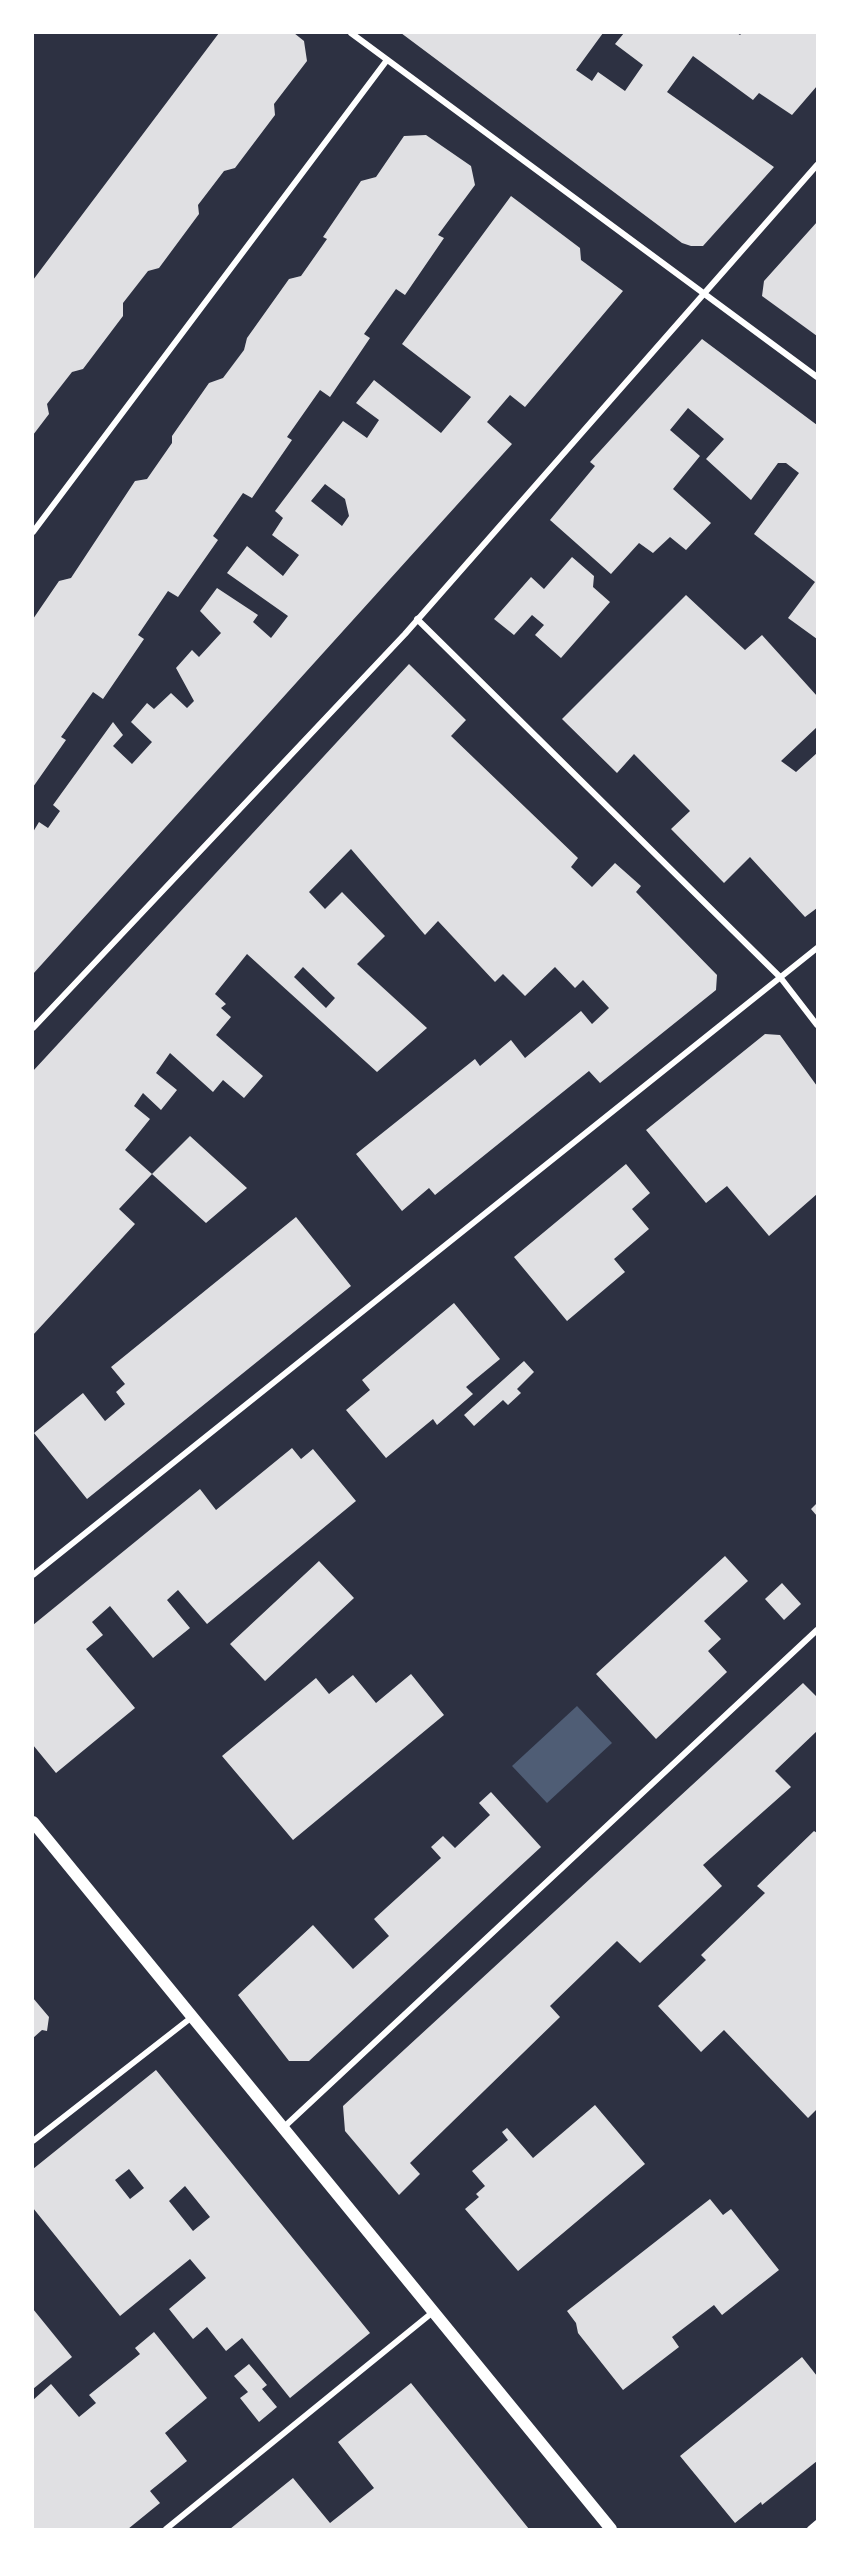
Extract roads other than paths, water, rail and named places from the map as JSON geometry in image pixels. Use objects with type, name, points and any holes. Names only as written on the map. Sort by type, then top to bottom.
[{"type":"main road","points":[[33,1821],[611,2529]]},
{"type":"street","points":[[351,33],[817,377]]},
{"type":"street","points":[[33,532],[387,60]]},
{"type":"street","points":[[33,1028],[417,620],[702,292],[817,165]]},
{"type":"street","points":[[417,620],[780,976],[817,1025]]},
{"type":"street","points":[[33,1575],[817,948]]},
{"type":"street","points":[[283,2128],[817,1630]]},
{"type":"street","points":[[33,2141],[192,2017]]},
{"type":"street","points":[[166,2529],[433,2312]]},
{"type":"street","points":[[810,2529],[817,2523]]},
{"type":"water","points":[[577,1706],[612,1743],[547,1803],[512,1766]]}]
